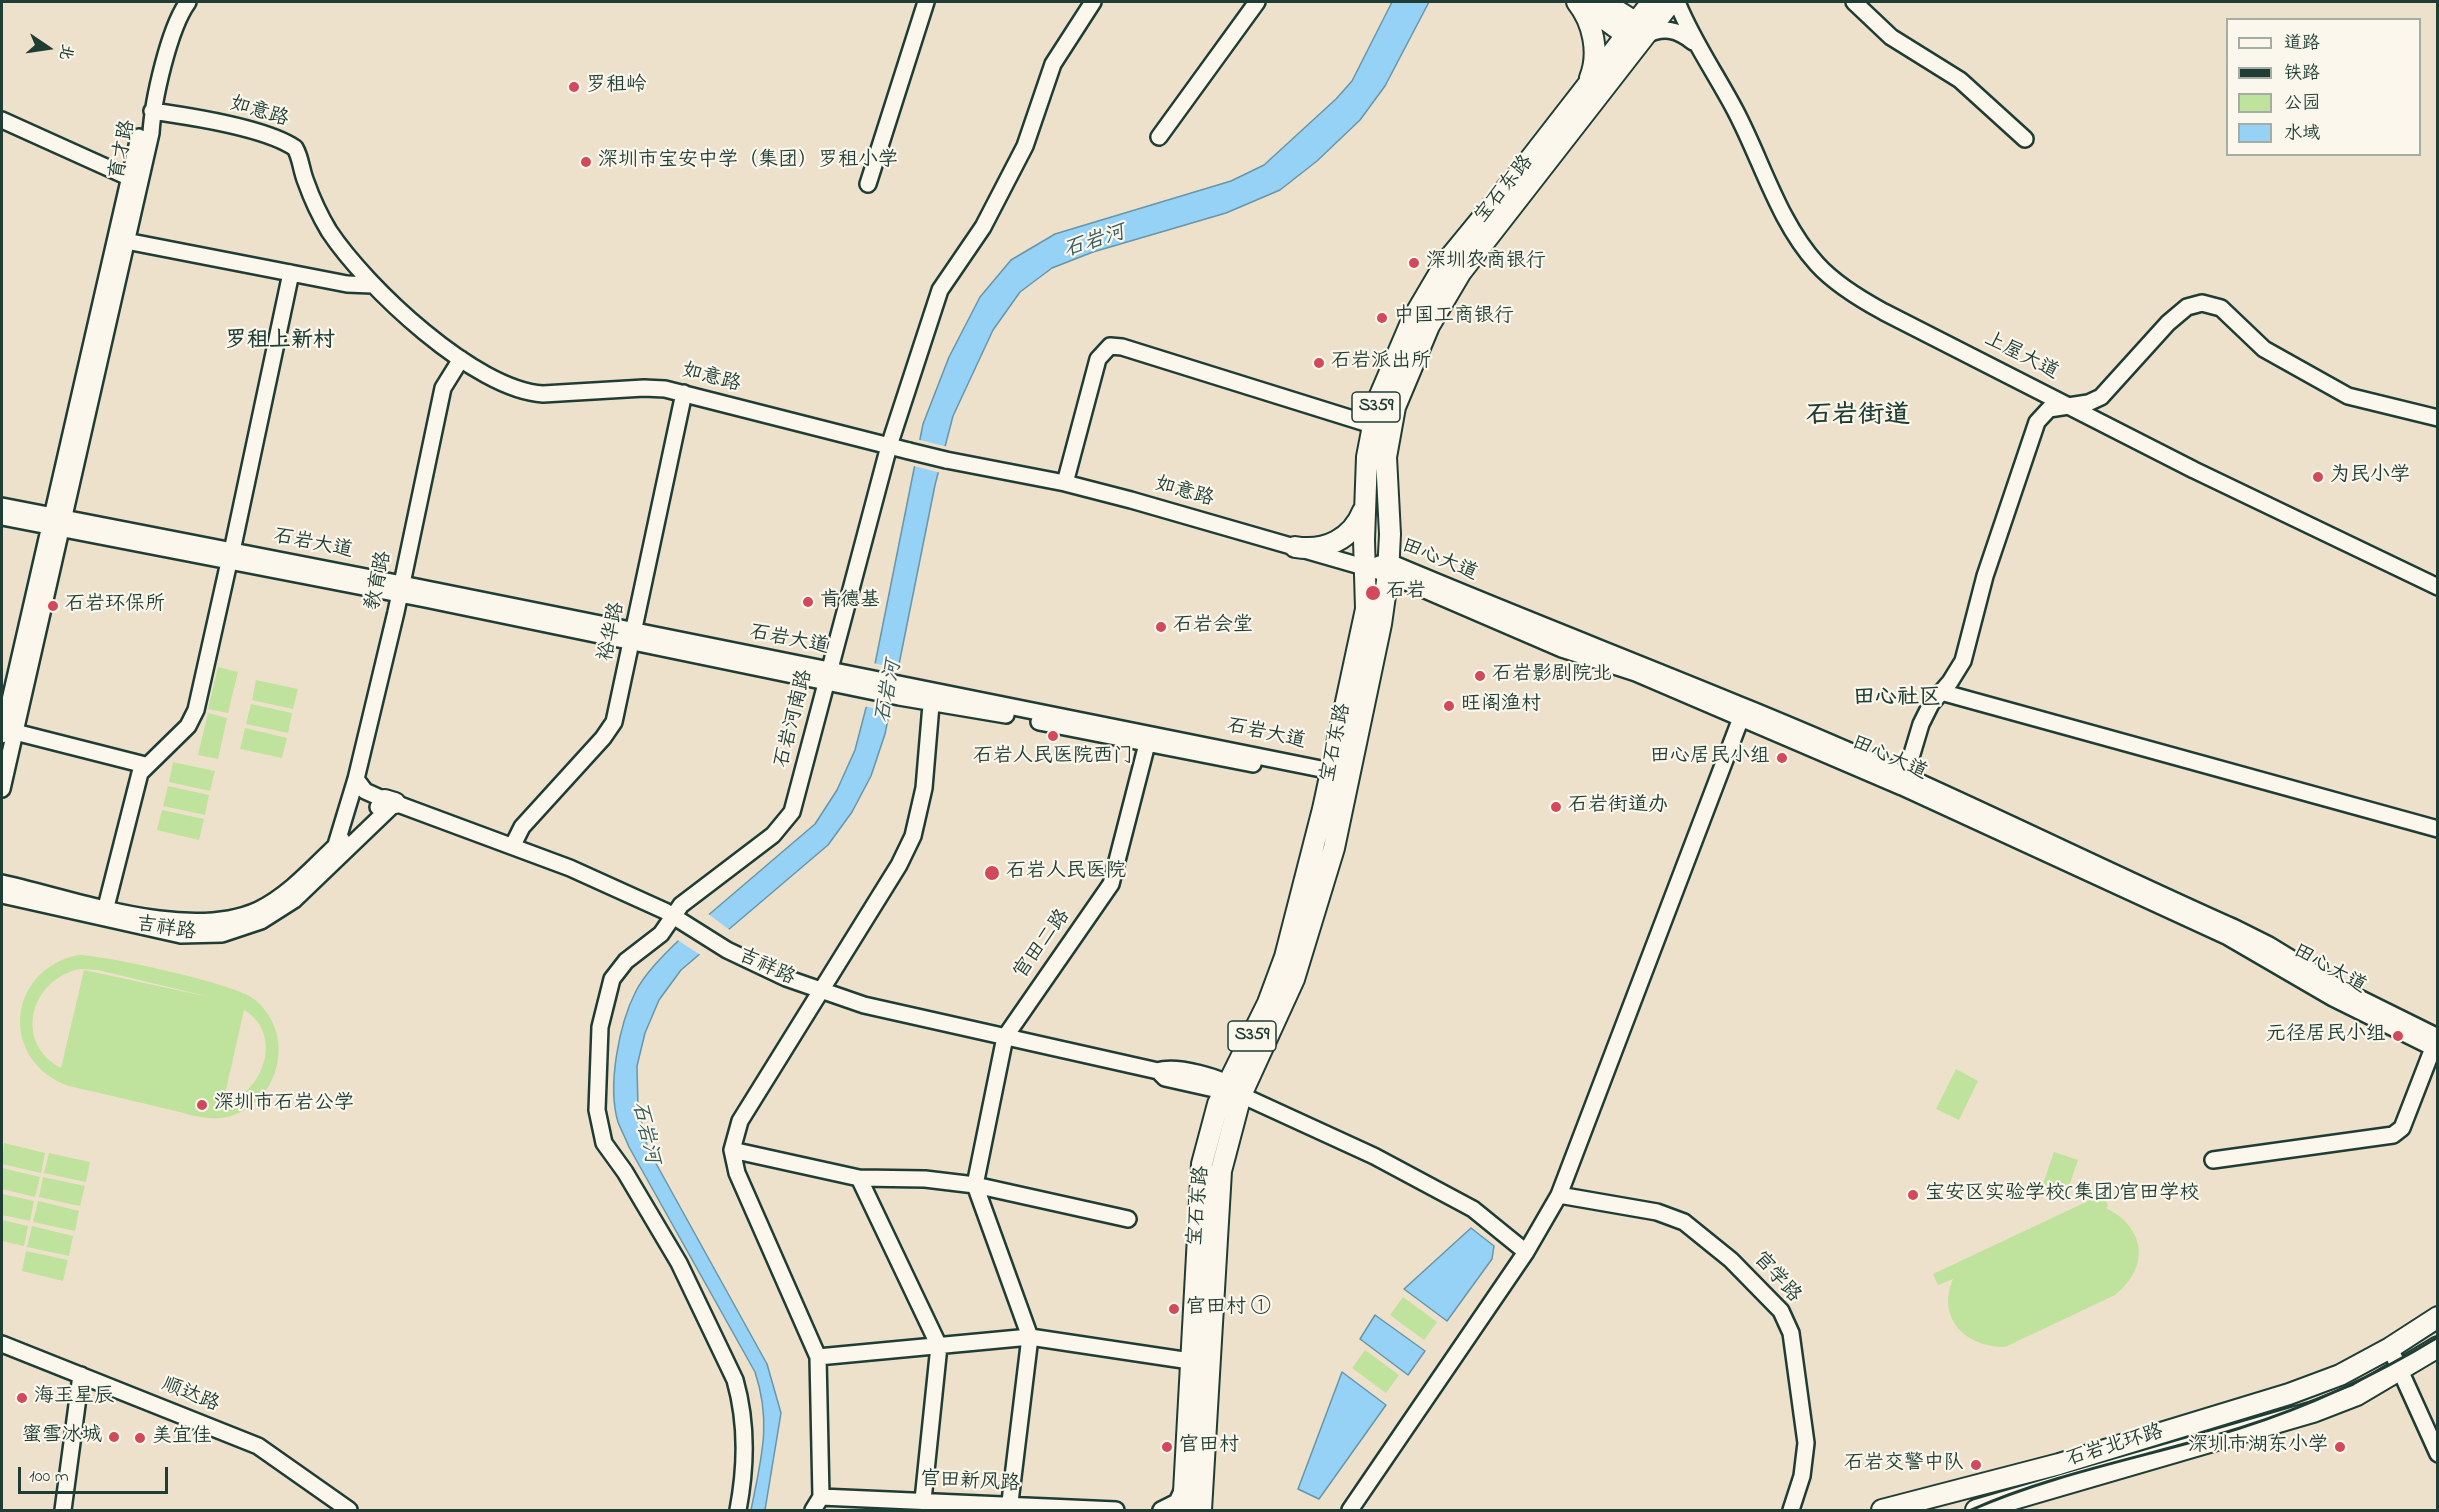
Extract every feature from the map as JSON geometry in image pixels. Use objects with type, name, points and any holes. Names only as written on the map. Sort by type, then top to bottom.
[{"type":"main road","name":"S359","points":[[1578,2],[1634,31]]},
{"type":"main road","name":"S359","points":[[1578,2],[1587,18],[1593,38],[1594,62],[1588,82]]},
{"type":"main road","points":[[1603,2],[1634,31]]},
{"type":"main road","points":[[1634,31],[1652,2]]},
{"type":"main road","points":[[1634,31],[1671,2]]},
{"type":"main road","name":"宝石东路","points":[[1183,1510],[1202,1164],[1213,1121],[1282,1009],[1305,948],[1331,859],[1337,775],[1366,609],[1365,505],[1371,425],[1381,391],[1401,343],[1446,262],[1524,167],[1588,82],[1634,31]]},
{"type":"main road","name":"宝石东路","points":[[1337,775],[1383,615],[1389,568],[1386,458],[1390,423],[1404,381],[1425,334],[1461,272],[1634,31]]},
{"type":"main road","points":[[1295,547],[1313,549],[1338,541],[1358,522],[1365,505]]},
{"type":"main road","name":"宝石东路","points":[[1201,1510],[1219,1191],[1227,1143],[1231,1090]]},
{"type":"main road","name":"石岩北环路","points":[[1882,1510],[2059,1464],[2289,1394],[2340,1375],[2390,1348],[2438,1317]]},
{"type":"main road","name":"石岩北环路","points":[[1976,1510],[2283,1423],[2357,1395],[2438,1347]]},
{"type":"street","name":"育才路","points":[[56,523],[126,241],[141,131],[152,111],[176,24],[188,2]]},
{"type":"street","points":[[868,184],[926,2]]},
{"type":"street","points":[[1159,137],[1257,2]]},
{"type":"street","name":"上屋大道","points":[[1677,2],[1697,46],[1736,111],[1795,233],[1819,266],[1860,299],[2194,470],[2438,587]]},
{"type":"street","points":[[1854,2],[1891,37],[1960,80],[2025,139]]},
{"type":"street","name":"石岩河南路","points":[[738,1510],[744,1456],[741,1410],[735,1380],[679,1263],[625,1172],[604,1143],[600,1130],[597,1066],[606,994],[618,970],[664,930],[689,898],[773,835],[788,820],[796,803],[827,676],[890,446],[940,290],[993,207],[1025,146],[1053,64],[1088,4]]},
{"type":"street","name":"上屋大道","points":[[1634,31],[1675,30],[1697,46]]},
{"type":"street","name":"如意路","points":[[152,111],[225,124],[277,139],[294,147],[313,201],[325,224],[372,285],[396,309],[461,359],[499,382],[529,393],[654,388],[684,393],[946,460],[1065,483],[1364,566]]},
{"type":"street","points":[[2,120],[135,180]]},
{"type":"street","name":"育才路","points":[[2,789],[8,733],[135,180]]},
{"type":"street","points":[[126,241],[347,284],[372,285]]},
{"type":"street","points":[[106,908],[136,783],[145,765],[188,726],[196,710],[291,273]]},
{"type":"street","points":[[1904,781],[1921,724],[1931,704],[1963,661],[1985,576],[2037,422],[2049,409],[2072,406],[2102,397],[2168,322],[2187,307],[2202,303],[2221,308],[2264,350],[2348,396],[2438,418]]},
{"type":"street","points":[[1065,483],[1098,359],[1110,346],[1122,346],[1371,425]]},
{"type":"street","name":"教育路","points":[[336,845],[357,780],[443,388],[461,359]]},
{"type":"street","name":"裕华路","points":[[513,845],[522,827],[609,730],[618,710],[684,393]]},
{"type":"street","name":"石岩大道","points":[[2,506],[56,523]]},
{"type":"street","name":"石岩大道","points":[[2,517],[56,523],[230,556],[900,691],[1337,775]]},
{"type":"street","name":"田心大道","points":[[1364,566],[1389,568],[1559,634],[1640,662],[2233,927],[2269,945],[2436,1045]]},
{"type":"street","name":"田心大道","points":[[1389,568],[1562,649],[1636,674],[1741,718],[1904,781]]},
{"type":"street","points":[[1941,692],[2438,829]]},
{"type":"street","points":[[813,1510],[821,1497],[818,1358],[737,1173],[732,1150],[740,1121],[822,993],[899,866],[913,836],[922,796],[932,696]]},
{"type":"street","name":"石岩大道","points":[[932,696],[1146,744],[1337,775]]},
{"type":"street","points":[[1350,1510],[1526,1252],[1559,1196],[1741,718]]},
{"type":"street","points":[[8,733],[145,765]]},
{"type":"street","name":"官田二路","points":[[975,1185],[1005,1037],[1012,1023],[1111,884],[1146,744]]},
{"type":"street","points":[[357,780],[365,792],[390,802]]},
{"type":"street","name":"吉祥路","points":[[390,802],[513,845],[570,868],[673,916],[719,945],[822,993],[864,1005],[1158,1071],[1167,1068],[1231,1090],[1374,1156],[1473,1209],[1526,1252]]},
{"type":"street","name":"吉祥路","points":[[2,883],[106,908],[183,923],[202,923],[243,916],[275,900],[336,845],[390,802]]},
{"type":"street","name":"吉祥路","points":[[2,895],[181,935],[222,934],[261,921],[286,906],[390,802]]},
{"type":"street","points":[[2212,1160],[2393,1135],[2402,1128],[2436,1045]]},
{"type":"street","points":[[732,1150],[860,1178],[925,1179],[975,1185],[1128,1219]]},
{"type":"street","points":[[860,1178],[939,1346],[923,1500]]},
{"type":"street","points":[[975,1185],[1030,1337],[1010,1508]]},
{"type":"street","name":"官学路","points":[[1559,1196],[1657,1212],[1684,1222],[1731,1260],[1781,1311],[1791,1333],[1806,1443],[1802,1476],[1791,1510]]},
{"type":"street","points":[[818,1358],[1030,1337],[1190,1361]]},
{"type":"street","name":"顺达路","points":[[2,1344],[258,1446],[349,1510]]},
{"type":"street","points":[[2390,1348],[2438,1454]]},
{"type":"street","points":[[63,1510],[81,1375]]},
{"type":"street","points":[[1161,1510],[1177,1502],[1184,1487]]},
{"type":"street","name":"官田新风路","points":[[821,1497],[923,1500],[1010,1508],[1116,1510]]},
{"type":"green space","points":[[218,667],[238,672],[228,713],[208,709]]},
{"type":"green space","points":[[256,680],[298,689],[293,709],[252,700]]},
{"type":"green space","points":[[251,704],[292,713],[288,733],[246,724]]},
{"type":"green space","points":[[208,713],[227,718],[218,759],[198,755]]},
{"type":"green space","points":[[245,728],[287,738],[282,758],[240,749]]},
{"type":"green space","points":[[173,762],[215,771],[210,791],[169,782]]},
{"type":"green space","points":[[168,786],[209,795],[205,815],[163,806]]},
{"type":"green space","points":[[162,810],[204,819],[199,840],[157,830]]},
{"type":"green space","points":[[78,955],[92,956],[194,978],[239,991],[251,997],[266,1012],[275,1029],[279,1048],[276,1067],[269,1085],[257,1100],[241,1112],[221,1118],[207,1118],[69,1086],[47,1074],[31,1058],[22,1038],[20,1018],[25,997],[36,979],[54,964]],"holes":[[[80,969],[98,970],[214,998],[84,970],[61,1068],[46,1057],[37,1043],[33,1028],[34,1013],[39,998],[49,985],[63,975]],[[244,1010],[256,1020],[263,1033],[266,1047],[264,1062],[249,1088],[237,1098],[223,1103]]]},
{"type":"green space","points":[[1956,1069],[1978,1081],[1959,1120],[1936,1109]]},
{"type":"green space","points":[[4,1143],[45,1153],[41,1173],[2,1164]]},
{"type":"green space","points":[[2054,1152],[2078,1160],[2064,1201],[2040,1193]]},
{"type":"green space","points":[[49,1153],[90,1162],[86,1182],[44,1173]]},
{"type":"green space","points":[[2,1168],[40,1177],[35,1197],[2,1189]]},
{"type":"green space","points":[[43,1177],[85,1186],[80,1206],[39,1197]]},
{"type":"green space","points":[[2,1194],[34,1201],[30,1221],[2,1215]]},
{"type":"green space","points":[[2103,1194],[2108,1206],[2106,1208],[2129,1226],[2136,1237],[2139,1248],[2134,1272],[2115,1295],[2005,1347],[1978,1342],[1958,1328],[1948,1306],[1953,1279],[1938,1285],[1933,1274]]},
{"type":"green space","points":[[38,1201],[79,1211],[75,1231],[33,1222]]},
{"type":"green space","points":[[2,1220],[28,1226],[24,1246],[2,1241]]},
{"type":"green space","points":[[32,1226],[73,1236],[69,1256],[27,1247]]},
{"type":"green space","points":[[26,1251],[68,1260],[63,1281],[22,1271]]},
{"type":"green space","points":[[1403,1297],[1437,1322],[1424,1340],[1390,1315]]},
{"type":"green space","points":[[1365,1350],[1399,1375],[1386,1393],[1352,1368]]},
{"type":"water","name":"石岩河","points":[[1392,2],[1429,2],[1385,86],[1360,120],[1317,161],[1280,190],[1226,213],[1093,252],[1052,268],[1020,292],[993,330],[953,416],[935,485],[885,734],[871,776],[852,812],[828,845],[681,970],[659,1000],[645,1033],[637,1066],[638,1108],[648,1149],[767,1364],[781,1413],[765,1510],[751,1510],[761,1457],[764,1425],[760,1390],[755,1372],[629,1147],[618,1122],[614,1073],[624,1020],[630,1005],[640,984],[661,958],[815,824],[837,790],[855,750],[867,704],[923,424],[949,357],[980,297],[1011,260],[1055,234],[1231,181],[1264,165],[1336,99],[1352,81]]},
{"type":"water","points":[[1471,1228],[1494,1246],[1492,1259],[1447,1321],[1404,1289]]},
{"type":"water","points":[[1375,1315],[1425,1351],[1408,1375],[1360,1339]]},
{"type":"water","points":[[1342,1372],[1386,1405],[1319,1499],[1298,1489]]},
{"type":"pier","points":[[916,439],[948,447],[941,473],[910,465]]},
{"type":"pier","points":[[873,663],[901,669],[893,712],[863,706]]},
{"type":"pier","points":[[707,913],[731,931],[702,956],[676,939]]},
{"type":"railway","points":[[1971,1510],[2037,1485],[2206,1438],[2292,1410],[2367,1377],[2438,1337]]},
{"type":"place","name":"罗租岭","points":[[574,87]]},
{"type":"place","name":"深圳市宝安中学（集团）罗租小学","points":[[586,162]]},
{"type":"place","name":"深圳农商银行","points":[[1414,263]]},
{"type":"place","name":"中国工商银行","points":[[1382,318]]},
{"type":"place","name":"石岩派出所","points":[[1319,363]]},
{"type":"place","name":"为民小学","points":[[2318,477]]},
{"type":"place","name":"石岩","points":[[1373,593]]},
{"type":"place","name":"肯德基","points":[[808,602]]},
{"type":"place","name":"石岩环保所","points":[[53,606]]},
{"type":"place","name":"石岩会堂","points":[[1161,627]]},
{"type":"place","name":"石岩影剧院北","points":[[1480,676]]},
{"type":"place","name":"旺阁渔村","points":[[1449,706]]},
{"type":"place","name":"石岩人民医院西门","points":[[1053,736]]},
{"type":"place","name":"田心居民小组","points":[[1782,758]]},
{"type":"place","name":"石岩街道办","points":[[1556,807]]},
{"type":"place","name":"石岩人民医院","points":[[992,873]]},
{"type":"place","name":"元径居民小组","points":[[2398,1036]]},
{"type":"place","name":"深圳市石岩公学","points":[[202,1105]]},
{"type":"place","name":"宝安区实验学校(集团)官田学校","points":[[1913,1195]]},
{"type":"place","name":"官田村 ①","points":[[1174,1309]]},
{"type":"place","name":"海王星辰","points":[[22,1398]]},
{"type":"place","name":"蜜雪冰城","points":[[114,1437]]},
{"type":"place","name":"美宜佳","points":[[140,1438]]},
{"type":"place","name":"官田村","points":[[1167,1447]]},
{"type":"place","name":"深圳市湖东小学","points":[[2340,1447]]},
{"type":"place","name":"石岩交警中队","points":[[1976,1465]]},
{"type":"district","name":"罗租上新村","points":[[280,342]]},
{"type":"district","name":"石岩街道","points":[[1858,418]]},
{"type":"district","name":"田心社区","points":[[1897,699]]}]
